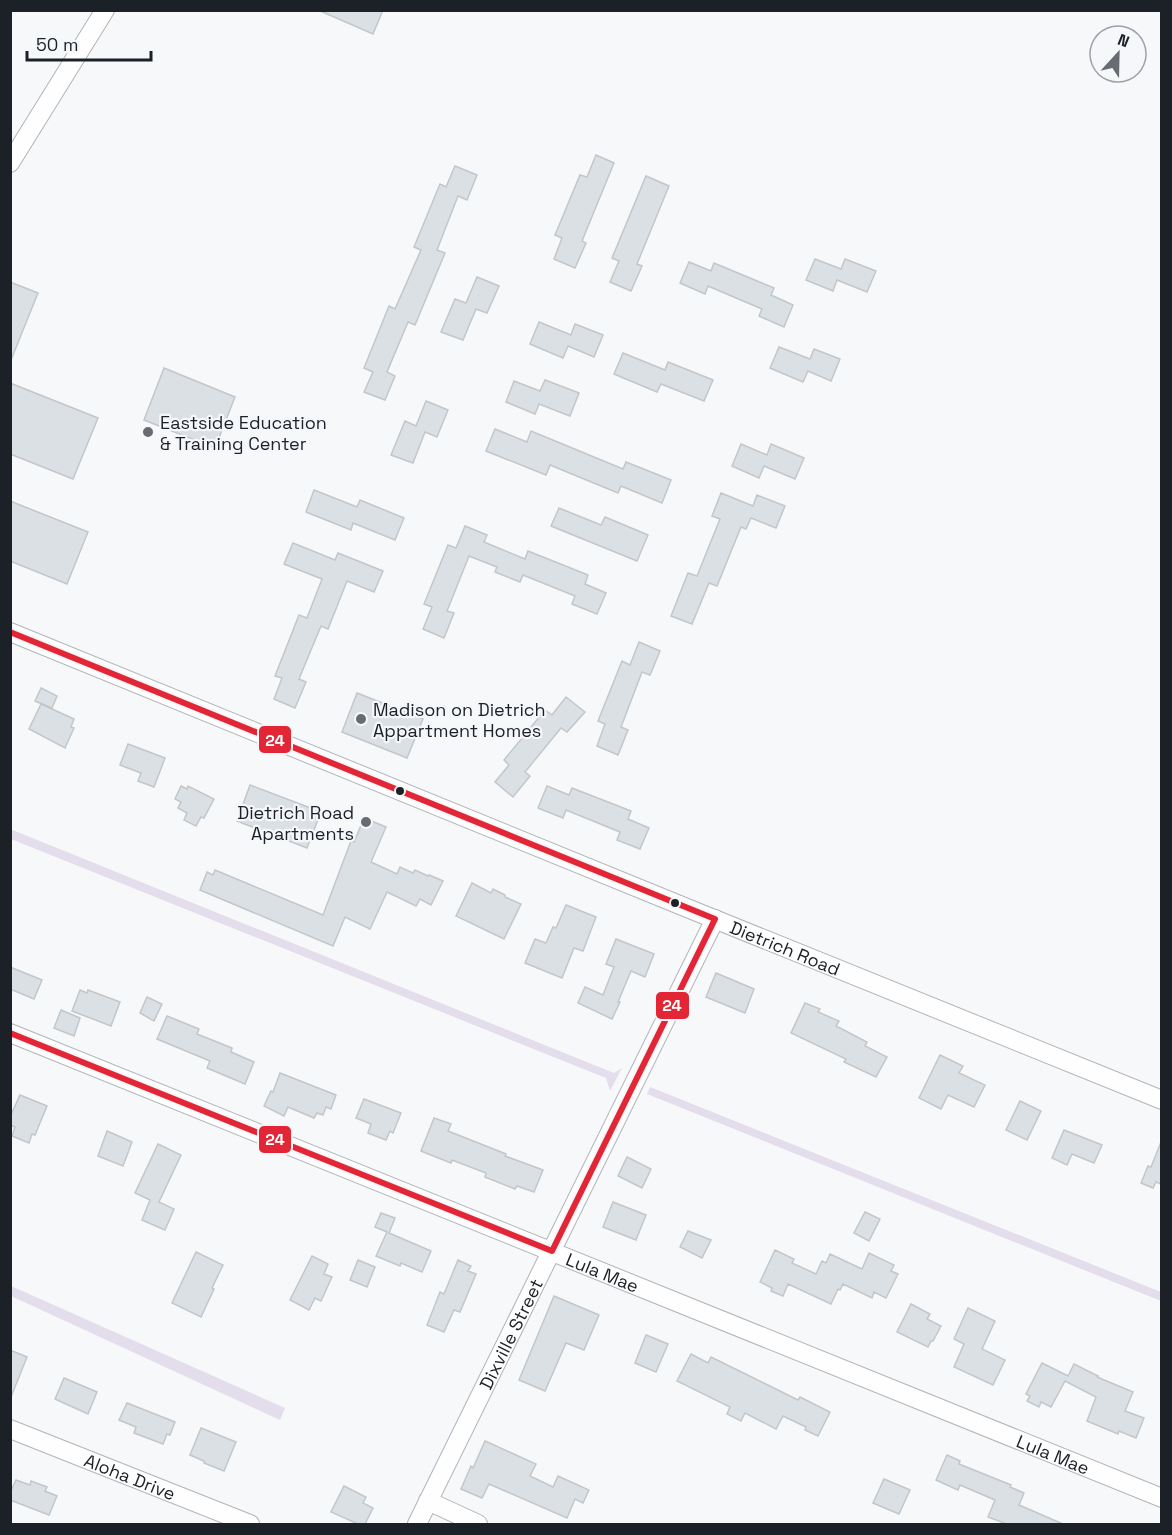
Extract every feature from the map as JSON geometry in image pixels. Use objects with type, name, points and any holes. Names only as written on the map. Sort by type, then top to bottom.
[{"type":"street","points":[[10,163],[105,10]]},
{"type":"street","name":"Dietrich Road","points":[[10,632],[1161,1100]]},
{"type":"street","name":"Dixville Street","points":[[417,1524],[715,919]]},
{"type":"street","name":"Lula Mae","points":[[10,1033],[1161,1498]]},
{"type":"street","name":"Aloha Drive","points":[[10,1429],[250,1524]]},
{"type":"street","points":[[428,1502],[478,1524]]},
{"type":"shaded area","points":[[10,829],[614,1073],[622,1068],[610,1091],[606,1078],[11,839]]},
{"type":"shaded area","points":[[650,1087],[1161,1292],[1161,1301],[647,1094]]},
{"type":"shaded area","points":[[11,1286],[285,1408],[280,1420],[11,1296]]},
{"type":"building","points":[[318,10],[383,10],[373,34]]},
{"type":"building","points":[[596,155],[614,163],[582,241],[586,243],[575,268],[554,259],[562,238],[555,235],[580,175],[587,177]]},
{"type":"building","points":[[455,166],[477,175],[467,200],[458,196],[437,250],[445,253],[415,325],[408,322],[387,372],[395,376],[385,400],[364,392],[373,372],[364,368],[389,306],[395,309],[421,250],[414,247],[440,184],[446,187]]},
{"type":"building","points":[[646,176],[669,186],[637,264],[642,266],[631,291],[610,282],[619,261],[612,258]]},
{"type":"building","points":[[815,259],[841,269],[845,259],[876,271],[867,292],[837,280],[833,291],[806,280]]},
{"type":"building","points":[[689,262],[711,271],[714,263],[774,288],[771,295],[793,305],[784,327],[759,316],[762,309],[708,286],[705,294],[680,283]]},
{"type":"building","points":[[477,277],[499,286],[487,313],[476,309],[463,340],[441,332],[455,299],[466,303]]},
{"type":"building","points":[[10,282],[38,293],[11,360],[10,360]]},
{"type":"building","points":[[539,322],[571,335],[575,324],[603,335],[594,357],[568,346],[563,358],[530,344]]},
{"type":"building","points":[[779,347],[810,359],[814,349],[840,359],[831,381],[808,371],[803,382],[770,368]]},
{"type":"building","points":[[623,353],[665,370],[668,362],[713,380],[704,401],[661,384],[657,392],[614,374]]},
{"type":"building","points":[[164,368],[235,397],[215,448],[144,420]]},
{"type":"building","points":[[545,380],[579,393],[570,416],[539,404],[535,414],[506,402],[514,381],[540,391]]},
{"type":"building","points":[[10,383],[98,418],[73,479],[10,454]]},
{"type":"building","points":[[426,401],[448,410],[437,437],[425,432],[413,463],[391,455],[405,421],[416,426]]},
{"type":"building","points":[[495,429],[527,442],[531,431],[623,469],[626,462],[671,480],[662,503],[621,486],[618,493],[550,465],[546,475],[486,451]]},
{"type":"building","points":[[741,444],[767,455],[771,444],[804,458],[795,479],[764,466],[759,478],[732,466]]},
{"type":"building","points":[[314,490],[357,507],[360,500],[404,518],[395,540],[353,523],[351,530],[306,512]]},
{"type":"building","points":[[721,493],[753,506],[757,495],[785,506],[776,528],[751,518],[746,529],[741,527],[717,586],[709,583],[692,624],[671,616],[688,573],[697,576],[720,519],[712,516]]},
{"type":"building","points":[[10,501],[88,532],[67,584],[10,561]]},
{"type":"building","points":[[559,508],[601,525],[605,517],[648,535],[637,561],[551,526]]},
{"type":"building","points":[[465,526],[487,535],[484,542],[525,559],[528,551],[588,575],[585,584],[606,593],[597,614],[572,604],[575,596],[523,575],[520,582],[495,572],[497,567],[469,556],[447,611],[454,613],[444,638],[423,629],[432,607],[424,604],[448,545],[456,548]]},
{"type":"building","points":[[293,543],[335,560],[338,553],[383,571],[374,592],[347,581],[328,629],[321,626],[299,679],[306,682],[295,708],[274,699],[282,678],[275,676],[299,615],[307,618],[322,579],[284,564]]},
{"type":"building","points":[[639,642],[660,651],[650,675],[642,672],[621,727],[628,730],[618,755],[597,746],[605,724],[598,721],[622,661],[630,665]]},
{"type":"building","points":[[41,688],[57,696],[52,708],[35,701]]},
{"type":"building","points":[[357,693],[423,719],[407,758],[342,732]]},
{"type":"building","points":[[566,697],[585,712],[567,732],[561,728],[525,772],[530,776],[513,797],[495,782],[509,765],[504,760],[545,710],[552,715]]},
{"type":"building","points":[[41,704],[74,719],[71,727],[74,728],[65,748],[29,729]]},
{"type":"building","points":[[128,744],[165,758],[154,787],[138,781],[141,773],[120,765]]},
{"type":"building","points":[[250,785],[321,812],[307,848],[237,821]]},
{"type":"building","points":[[181,786],[187,789],[188,786],[214,799],[204,818],[201,817],[196,826],[184,820],[187,813],[178,808],[181,802],[175,799]]},
{"type":"building","points":[[547,786],[569,795],[572,788],[631,811],[628,819],[649,828],[640,849],[617,840],[620,832],[566,810],[563,818],[538,808]]},
{"type":"building","points":[[364,818],[386,827],[371,862],[397,874],[400,867],[443,881],[431,905],[420,899],[416,906],[387,892],[370,929],[345,917],[333,946],[200,890],[207,872],[213,875],[215,870],[323,915],[351,841],[354,842]]},
{"type":"building","points":[[472,883],[491,893],[493,889],[521,904],[504,939],[456,916]]},
{"type":"building","points":[[566,905],[596,917],[583,951],[574,948],[562,978],[525,963],[535,939],[546,943],[553,927],[556,928]]},
{"type":"building","points":[[616,939],[654,954],[645,977],[631,971],[612,1019],[578,1003],[585,987],[603,995],[614,967],[606,964]]},
{"type":"building","points":[[10,967],[42,980],[34,999],[10,989]]},
{"type":"building","points":[[716,973],[754,989],[745,1013],[706,997]]},
{"type":"building","points":[[80,990],[87,993],[88,990],[120,1002],[111,1026],[72,1011]]},
{"type":"building","points":[[147,997],[162,1004],[154,1021],[140,1013]]},
{"type":"building","points":[[805,1003],[820,1009],[818,1012],[839,1021],[836,1026],[867,1042],[865,1046],[887,1057],[876,1077],[844,1062],[846,1059],[791,1033]]},
{"type":"building","points":[[61,1010],[80,1018],[74,1036],[54,1028]]},
{"type":"building","points":[[167,1016],[199,1029],[197,1034],[232,1048],[231,1052],[254,1062],[245,1084],[207,1068],[210,1061],[157,1039]]},
{"type":"building","points":[[940,1055],[963,1066],[959,1073],[985,1085],[974,1107],[948,1095],[941,1109],[919,1098]]},
{"type":"building","points":[[280,1073],[336,1095],[331,1109],[326,1107],[323,1115],[317,1113],[314,1118],[288,1107],[284,1116],[264,1106],[271,1091],[273,1092]]},
{"type":"building","points":[[20,1095],[47,1106],[35,1135],[32,1134],[29,1143],[12,1136],[15,1127],[10,1125],[10,1117]]},
{"type":"building","points":[[364,1099],[401,1113],[393,1133],[390,1131],[386,1140],[368,1133],[371,1124],[356,1118]]},
{"type":"building","points":[[1020,1101],[1041,1111],[1027,1140],[1006,1130]]},
{"type":"building","points":[[434,1118],[451,1124],[448,1131],[543,1170],[534,1192],[517,1186],[515,1189],[485,1177],[486,1173],[421,1151]]},
{"type":"building","points":[[1064,1130],[1102,1145],[1094,1163],[1072,1154],[1067,1165],[1052,1158]]},
{"type":"building","points":[[107,1131],[132,1142],[123,1166],[98,1156]]},
{"type":"building","points":[[1161,1142],[1161,1184],[1156,1182],[1153,1188],[1141,1183],[1148,1166],[1151,1167]]},
{"type":"building","points":[[158,1144],[181,1155],[159,1202],[174,1209],[165,1230],[142,1220],[150,1200],[135,1193]]},
{"type":"building","points":[[627,1157],[651,1169],[642,1188],[618,1176]]},
{"type":"building","points":[[613,1202],[646,1215],[636,1240],[603,1227]]},
{"type":"building","points":[[865,1212],[880,1219],[869,1241],[854,1233]]},
{"type":"building","points":[[381,1213],[395,1218],[389,1233],[431,1251],[422,1272],[376,1256],[387,1232],[375,1227]]},
{"type":"building","points":[[688,1231],[711,1240],[702,1258],[680,1247]]},
{"type":"building","points":[[775,1250],[794,1259],[792,1263],[816,1274],[822,1261],[826,1263],[830,1254],[862,1269],[869,1253],[894,1265],[891,1271],[898,1274],[886,1298],[874,1292],[872,1298],[843,1284],[831,1304],[788,1284],[783,1296],[771,1291],[772,1288],[760,1282]]},
{"type":"building","points":[[196,1252],[223,1265],[201,1317],[172,1303]]},
{"type":"building","points":[[312,1256],[328,1264],[324,1274],[332,1277],[321,1301],[315,1298],[309,1310],[290,1300]]},
{"type":"building","points":[[358,1260],[375,1267],[367,1287],[350,1280]]},
{"type":"building","points":[[458,1260],[471,1266],[468,1271],[476,1274],[460,1312],[454,1310],[444,1332],[427,1325],[440,1292],[444,1294]]},
{"type":"building","points":[[554,1296],[599,1315],[584,1350],[566,1343],[545,1391],[519,1380]]},
{"type":"building","points":[[911,1304],[930,1314],[927,1319],[941,1326],[928,1347],[897,1332]]},
{"type":"building","points":[[968,1308],[995,1321],[982,1349],[1005,1360],[993,1385],[954,1367],[964,1344],[954,1339]]},
{"type":"building","points":[[646,1335],[668,1344],[656,1372],[635,1363]]},
{"type":"building","points":[[10,1350],[27,1357],[11,1397],[10,1397]]},
{"type":"building","points":[[691,1354],[708,1363],[711,1357],[798,1400],[800,1397],[830,1412],[818,1436],[805,1430],[806,1427],[783,1416],[776,1429],[745,1413],[741,1421],[727,1414],[730,1407],[677,1381]]},
{"type":"building","points":[[1042,1363],[1068,1376],[1074,1364],[1097,1377],[1133,1392],[1125,1411],[1144,1418],[1136,1438],[1119,1431],[1118,1434],[1087,1421],[1096,1397],[1065,1381],[1051,1407],[1041,1402],[1039,1407],[1027,1401],[1030,1396],[1026,1394]]},
{"type":"building","points":[[64,1378],[97,1392],[88,1414],[55,1399]]},
{"type":"building","points":[[127,1403],[175,1422],[170,1435],[167,1434],[163,1444],[134,1433],[136,1427],[119,1420]]},
{"type":"building","points":[[201,1428],[236,1442],[224,1471],[190,1455]]},
{"type":"building","points":[[485,1441],[536,1464],[530,1476],[553,1487],[558,1476],[589,1490],[583,1503],[575,1499],[567,1518],[489,1484],[482,1498],[461,1489]]},
{"type":"building","points":[[947,1455],[960,1461],[959,1464],[1011,1485],[1010,1487],[1024,1493],[1019,1505],[1063,1524],[1007,1524],[988,1517],[995,1500],[960,1485],[958,1490],[936,1480]]},
{"type":"building","points":[[884,1479],[910,1490],[899,1514],[873,1503]]},
{"type":"building","points":[[16,1480],[30,1485],[31,1481],[47,1487],[45,1491],[57,1496],[49,1515],[10,1500],[10,1493]]},
{"type":"building","points":[[344,1486],[366,1497],[363,1503],[373,1508],[365,1524],[358,1524],[331,1512]]},
{"type":"transit line","name":"24","points":[[10,632],[715,919],[552,1251],[10,1033]]},
{"type":"place","name":"Eastside Education & Training Center","points":[[148,432]]},
{"type":"place","name":"Madison on Dietrich Appartment Homes","points":[[361,719]]},
{"type":"place","name":"Dietrich Road Apartments","points":[[366,822]]}]
